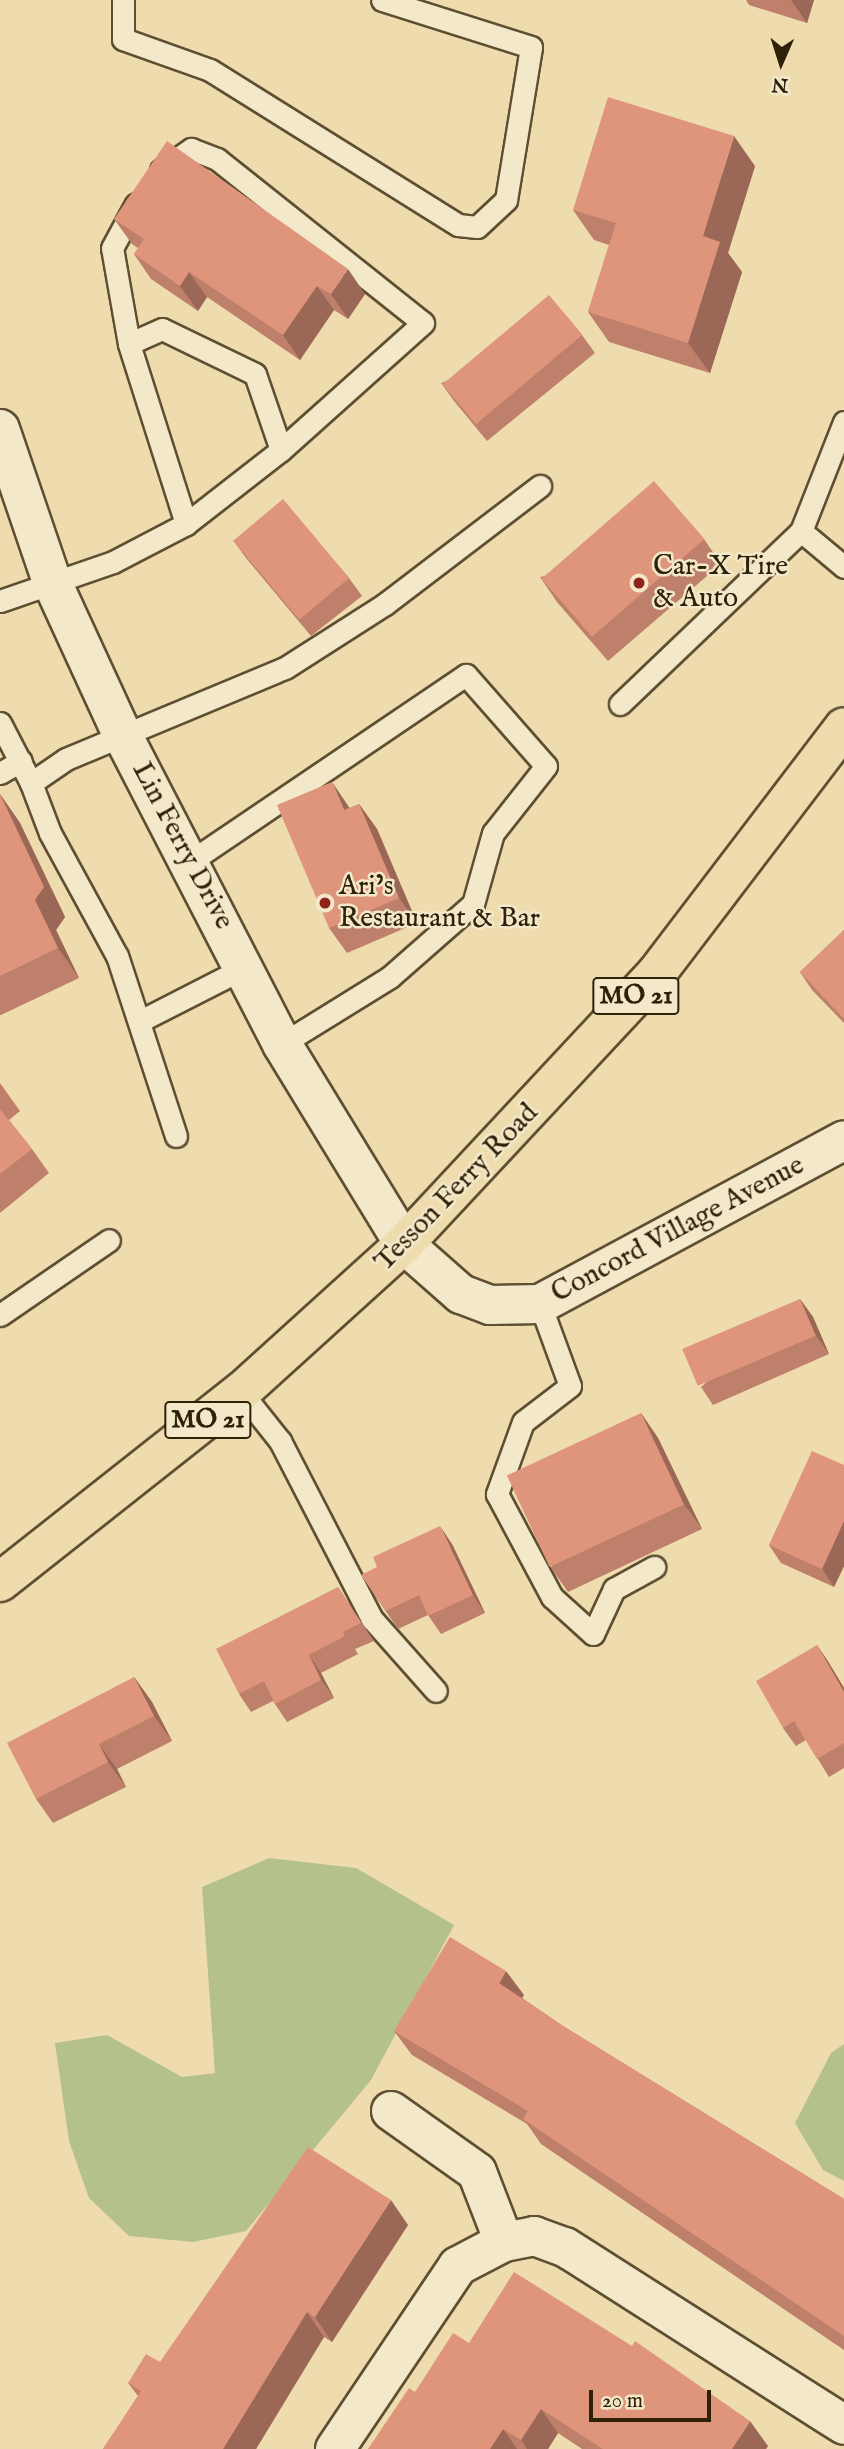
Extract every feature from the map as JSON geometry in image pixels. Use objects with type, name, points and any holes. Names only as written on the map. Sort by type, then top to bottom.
[{"type":"main road","name":"Tesson Ferry Road","points":[[0,1582],[241,1392],[404,1244],[656,974],[844,726]]},
{"type":"street","name":"Lin Ferry Drive","points":[[0,429],[52,582],[122,734],[246,967],[282,1044],[404,1244]]},
{"type":"street","name":"Concord Village Avenue","points":[[404,1244],[461,1294],[490,1305],[540,1304],[844,1140]]},
{"type":"street","points":[[391,2111],[477,2172],[504,2242]]},
{"type":"street","points":[[335,2449],[458,2266],[504,2242],[534,2236],[565,2247],[844,2425]]},
{"type":"lane","points":[[122,0],[123,39],[210,70],[458,225],[477,227],[506,200],[531,47],[382,0]]},
{"type":"lane","points":[[0,601],[113,562],[186,524],[282,450],[423,323],[217,159],[191,149],[174,155],[112,248],[129,344],[186,524]]},
{"type":"lane","points":[[129,344],[163,329],[255,374],[282,450]]},
{"type":"lane","points":[[620,704],[801,530],[844,422]]},
{"type":"lane","points":[[32,783],[66,759],[285,668],[385,604],[540,486]]},
{"type":"lane","points":[[801,530],[844,567]]},
{"type":"lane","points":[[191,861],[466,675],[546,766],[493,834],[473,904],[390,978],[282,1044]]},
{"type":"lane","points":[[0,723],[32,783],[50,833],[117,956],[176,1136]]},
{"type":"lane","points":[[0,773],[21,761]]},
{"type":"lane","points":[[140,1021],[246,967]]},
{"type":"lane","points":[[0,1315],[109,1240]]},
{"type":"lane","points":[[540,1304],[570,1386],[523,1422],[497,1494],[552,1597],[593,1634],[614,1589],[654,1567]]},
{"type":"lane","points":[[241,1392],[280,1441],[372,1619],[436,1691]]},
{"type":"green space","points":[[269,1858],[356,1868],[454,1925],[371,2080],[246,2231],[193,2242],[129,2236],[89,2198],[69,2141],[55,2043],[107,2035],[182,2077],[215,2073],[202,1887]]},
{"type":"green space","points":[[844,2044],[844,2181],[823,2170],[795,2123],[831,2053]]},
{"type":"building","points":[[608,97],[734,136],[703,236],[720,242],[688,343],[588,312],[616,223],[573,210]]},
{"type":"building","points":[[167,141],[348,269],[331,294],[317,286],[283,335],[189,272],[180,286],[134,254],[144,239],[114,219]]},
{"type":"building","points":[[549,295],[582,335],[476,424],[443,384]]},
{"type":"building","name":"Car-X Tire & Auto","points":[[654,481],[705,539],[592,637],[542,579]]},
{"type":"building","points":[[283,499],[349,578],[299,620],[233,541]]},
{"type":"building","points":[[332,782],[344,810],[359,804],[399,898],[329,928],[277,805]]},
{"type":"building","points":[[0,794],[44,887],[35,900],[58,948],[0,976]]},
{"type":"building","points":[[844,930],[844,1019],[800,972]]},
{"type":"building","points":[[0,1109],[32,1149],[0,1174]]},
{"type":"building","points":[[800,1299],[816,1336],[698,1386],[682,1349]]},
{"type":"building","points":[[641,1413],[684,1505],[550,1567],[507,1476]]},
{"type":"building","points":[[812,1451],[844,1465],[844,1521],[822,1569],[769,1545]]},
{"type":"building","points":[[440,1526],[473,1595],[428,1616],[419,1595],[386,1611],[361,1575],[377,1567],[373,1557]]},
{"type":"building","points":[[338,1587],[361,1623],[343,1632],[345,1636],[309,1655],[321,1680],[275,1704],[264,1681],[239,1694],[216,1649]]},
{"type":"building","points":[[817,1645],[844,1692],[844,1743],[817,1759],[794,1721],[783,1728],[756,1681]]},
{"type":"building","points":[[134,1677],[154,1716],[99,1744],[108,1762],[36,1799],[7,1743]]},
{"type":"building","points":[[450,1937],[506,1971],[499,1983],[563,2026],[844,2199],[844,2336],[523,2119],[528,2111],[394,2031]]},
{"type":"building","points":[[308,2147],[391,2200],[315,2317],[307,2312],[223,2449],[103,2449],[141,2391],[128,2383],[146,2354],[160,2362]]},
{"type":"building","points":[[514,2272],[632,2346],[635,2341],[750,2421],[732,2449],[603,2449],[541,2409],[521,2440],[503,2429],[490,2449],[368,2449],[409,2388],[415,2392],[453,2333],[469,2343]]},
{"type":"place","name":"Car-X Tire & Auto","points":[[639,583]]},
{"type":"place","name":"Ari’s Restaurant & Bar","points":[[325,903]]}]
